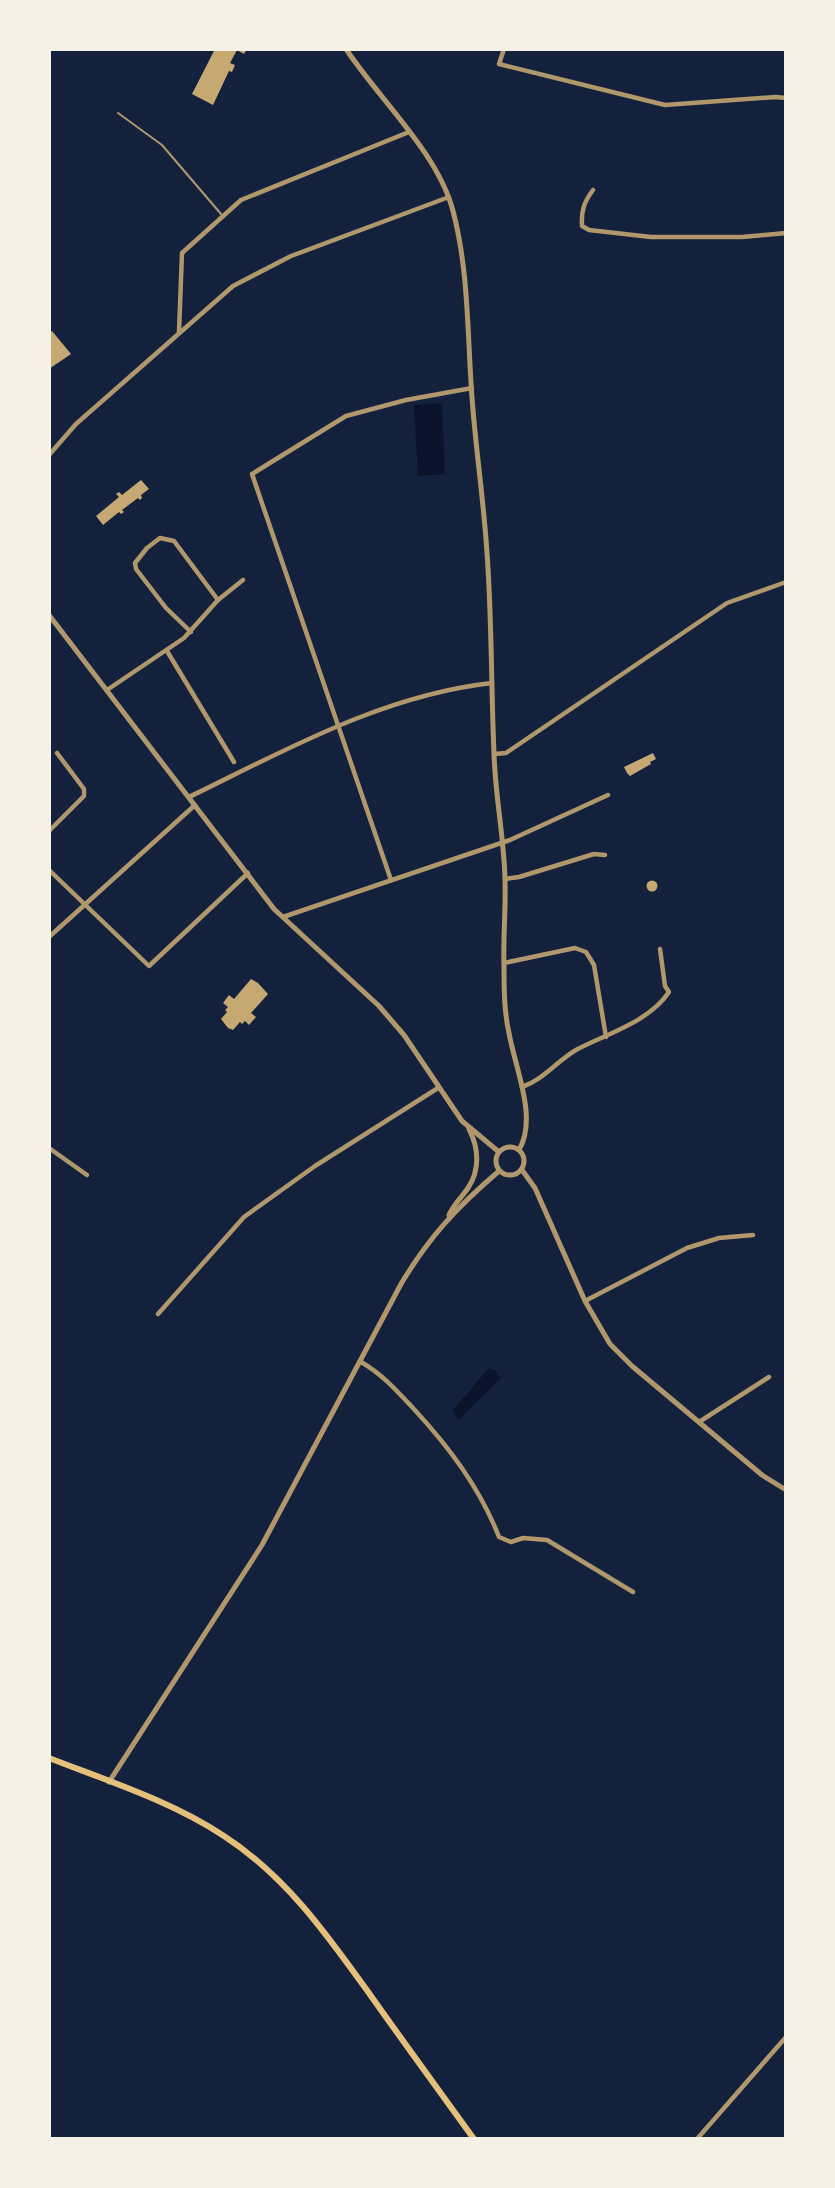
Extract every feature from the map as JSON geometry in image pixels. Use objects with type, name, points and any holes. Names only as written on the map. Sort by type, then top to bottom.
[{"type":"main road","points":[[49,1758],[156,1800],[201,1821],[250,1854],[291,1891],[322,1928],[474,2139]]},
{"type":"street","points":[[346,49],[430,162],[449,197],[456,226],[466,299],[487,554],[494,754],[505,879],[505,1010],[522,1087],[527,1128],[526,1139],[519,1150]]},
{"type":"street","points":[[504,49],[499,64],[665,105],[776,97],[786,99]]},
{"type":"street","points":[[179,332],[182,253],[222,215],[241,200],[409,132]]},
{"type":"street","points":[[593,190],[586,199],[582,213],[582,226],[589,230],[651,237],[742,237],[786,233]]},
{"type":"street","points":[[49,455],[76,424],[233,286],[291,256],[449,197]]},
{"type":"street","points":[[391,880],[251,476],[253,471],[296,449],[346,416],[406,400],[472,388]]},
{"type":"street","points":[[191,632],[166,608],[136,569],[136,561],[146,548],[160,538],[174,541],[218,600]]},
{"type":"street","points":[[107,690],[191,632],[218,600],[243,580]]},
{"type":"street","points":[[494,754],[506,753],[727,603],[786,582]]},
{"type":"street","points":[[49,615],[283,917],[379,1006],[404,1034],[467,1126],[499,1152]]},
{"type":"street","points":[[167,651],[234,762]]},
{"type":"street","points":[[189,797],[339,724],[438,691],[493,683]]},
{"type":"street","points":[[49,831],[85,796],[84,789],[57,753]]},
{"type":"street","points":[[283,917],[501,844],[608,795]]},
{"type":"street","points":[[49,937],[195,805]]},
{"type":"street","points":[[505,879],[594,854],[605,855]]},
{"type":"street","points":[[49,870],[147,965],[152,965],[161,957],[248,873]]},
{"type":"street","points":[[504,963],[575,948],[586,952],[594,965],[606,1037]]},
{"type":"street","points":[[522,1087],[531,1084],[575,1051],[622,1029],[663,1000],[668,992],[660,949]]},
{"type":"street","points":[[158,1314],[244,1217],[314,1166],[438,1087]]},
{"type":"street","points":[[447,1220],[453,1207],[468,1189],[475,1172],[476,1148],[467,1126]]},
{"type":"street","points":[[522,1170],[510,1176],[499,1171],[495,1161],[499,1152],[511,1147],[519,1150],[524,1158],[522,1170],[535,1188],[585,1301],[610,1344],[632,1366],[762,1475],[786,1490]]},
{"type":"street","points":[[49,1148],[87,1175]]},
{"type":"street","points":[[109,1782],[262,1545],[420,1252],[447,1220],[499,1171]]},
{"type":"street","points":[[585,1301],[687,1248],[719,1238],[753,1235]]},
{"type":"street","points":[[361,1362],[377,1371],[404,1398],[454,1456],[492,1519],[499,1537],[511,1542],[523,1538],[547,1540],[633,1592]]},
{"type":"street","points":[[699,1422],[769,1377]]},
{"type":"street","points":[[697,2139],[786,2037]]},
{"type":"lane","points":[[118,113],[162,145],[222,215]]},
{"type":"water","points":[[442,403],[445,474],[418,476],[414,405]]},
{"type":"water","points":[[489,1368],[495,1370],[501,1378],[458,1420],[453,1410]]},
{"type":"building","points":[[215,49],[247,49],[244,54],[237,50],[230,63],[235,65],[232,72],[229,71],[213,105],[192,94]]},
{"type":"building","points":[[52,331],[71,354],[49,369],[49,333]]},
{"type":"building","points":[[141,480],[149,489],[141,495],[142,498],[138,498],[122,510],[124,512],[119,512],[103,525],[96,516],[119,497],[116,494],[119,492],[122,495]]},
{"type":"building","points":[[653,753],[656,759],[650,762],[651,764],[630,776],[627,773],[624,767]]},
{"type":"building","points":[[652,881],[656,882],[656,890],[652,891],[648,890],[647,886],[648,882]]},
{"type":"building","points":[[251,979],[268,994],[251,1013],[256,1017],[249,1025],[245,1021],[242,1024],[240,1022],[233,1030],[228,1028],[221,1019],[228,1007],[223,1003],[229,995],[234,999]]}]
